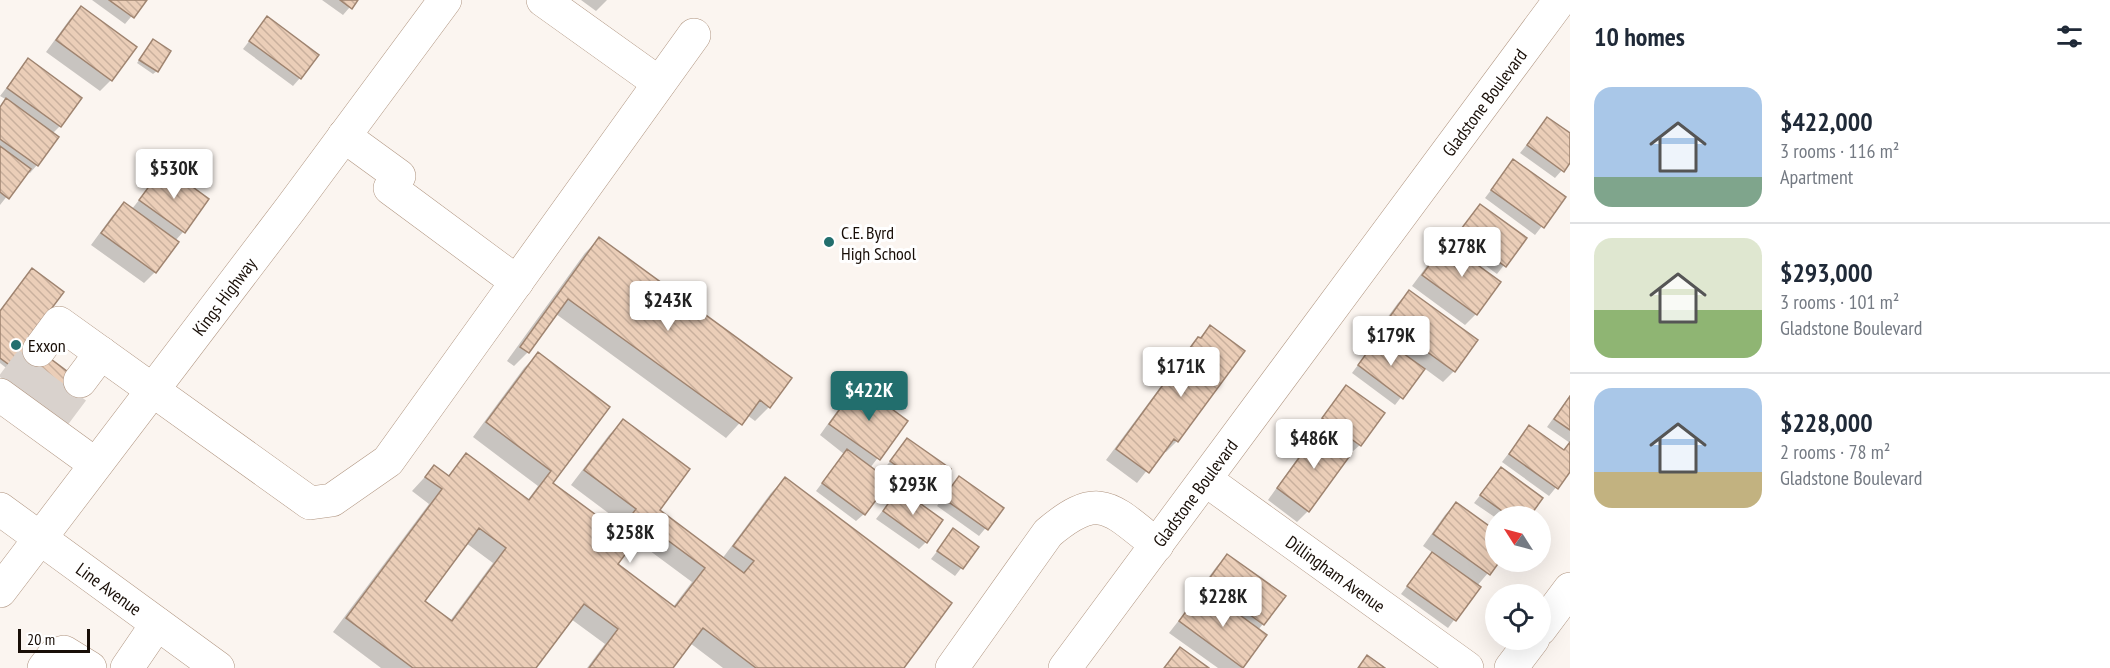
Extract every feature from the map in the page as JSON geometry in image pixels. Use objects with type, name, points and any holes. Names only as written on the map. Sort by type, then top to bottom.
[{"type":"street","name":"Kings Highway","points":[[0,591],[445,0]]},
{"type":"street","points":[[543,0],[659,83]]},
{"type":"street","name":"Gladstone Boulevard","points":[[1065,668],[1560,0]]},
{"type":"street","points":[[91,346],[60,366],[59,322],[310,503],[332,500],[388,461],[694,35]]},
{"type":"street","points":[[344,136],[394,182],[517,282]]},
{"type":"street","points":[[25,406],[95,464]]},
{"type":"street","name":"Dillingham Avenue","points":[[1206,480],[1467,668]]},
{"type":"street","points":[[952,668],[1048,533],[1067,517],[1090,507],[1113,511],[1157,545]]},
{"type":"street","name":"Line Avenue","points":[[0,509],[218,668]]},
{"type":"street","points":[[1551,614],[1570,589]]},
{"type":"street","points":[[127,668],[157,624]]},
{"type":"street","points":[[1511,668],[1525,650]]},
{"type":"street","points":[[44,668],[54,655],[64,652],[90,668]]},
{"type":"building","points":[[109,0],[147,0],[134,18]]},
{"type":"building","points":[[340,0],[358,0],[352,9]]},
{"type":"building","points":[[81,6],[137,47],[112,81],[56,40]]},
{"type":"building","points":[[267,16],[319,55],[301,79],[249,41]]},
{"type":"building","points":[[153,39],[171,51],[158,72],[139,60]]},
{"type":"building","points":[[28,58],[82,98],[61,127],[7,88]]},
{"type":"building","points":[[6,98],[59,137],[38,166],[0,139],[0,107]]},
{"type":"building","points":[[1547,117],[1570,133],[1570,163],[1564,172],[1527,145]]},
{"type":"building","points":[[0,146],[31,169],[9,199],[0,192]]},
{"type":"building","points":[[1513,159],[1566,197],[1544,228],[1491,190]]},
{"type":"building","points":[[164,166],[209,199],[185,233],[139,200]]},
{"type":"building","points":[[124,202],[179,242],[156,273],[101,233]]},
{"type":"building","points":[[1480,204],[1527,238],[1506,267],[1458,233]]},
{"type":"building","points":[[599,237],[792,378],[770,408],[760,400],[742,425],[568,299],[529,353],[520,347]]},
{"type":"building","points":[[1446,242],[1501,282],[1477,315],[1422,275]]},
{"type":"building","name":"Exxon","points":[[32,268],[64,292],[27,341],[84,384],[58,420],[3,379],[12,367],[0,358],[0,311]]},
{"type":"building","points":[[1409,290],[1478,340],[1455,372],[1386,322]]},
{"type":"building","points":[[1210,325],[1245,351],[1178,442],[1174,439],[1149,473],[1116,449],[1198,337],[1201,338]]},
{"type":"building","points":[[1379,336],[1425,369],[1403,399],[1358,365]]},
{"type":"building","points":[[538,352],[610,407],[553,483],[619,532],[636,509],[584,470],[623,419],[690,469],[660,510],[744,573],[754,561],[733,546],[785,477],[952,603],[904,668],[756,668],[703,628],[673,668],[589,668],[618,629],[584,604],[536,668],[413,668],[346,618],[442,489],[425,477],[434,465],[449,476],[466,453],[529,500],[551,471],[486,422]],"holes":[[[647,525],[705,568],[675,607],[618,564]],[[479,528],[506,548],[452,621],[425,601]]]},
{"type":"building","points":[[858,384],[908,421],[880,460],[829,424]]},
{"type":"building","points":[[1346,385],[1385,413],[1361,446],[1322,418]]},
{"type":"building","points":[[1570,396],[1570,430],[1554,419]]},
{"type":"building","points":[[1529,425],[1564,450],[1570,442],[1570,472],[1558,489],[1509,454]]},
{"type":"building","points":[[1320,429],[1352,453],[1309,512],[1277,488]]},
{"type":"building","points":[[907,438],[951,469],[934,493],[890,461]]},
{"type":"building","points":[[847,449],[890,481],[865,515],[822,483]]},
{"type":"building","points":[[1501,467],[1543,498],[1537,506],[1495,506],[1480,495]]},
{"type":"building","points":[[959,476],[1004,508],[988,530],[943,498]]},
{"type":"building","points":[[899,488],[943,520],[927,543],[883,511]]},
{"type":"building","points":[[1456,502],[1485,523],[1485,571],[1433,534]]},
{"type":"building","points":[[953,528],[979,547],[963,569],[937,551]]},
{"type":"building","points":[[1432,552],[1481,587],[1456,621],[1407,586]]},
{"type":"building","points":[[1227,554],[1286,596],[1264,625],[1206,583]]},
{"type":"building","points":[[1203,588],[1267,635],[1243,668],[1179,621]]},
{"type":"building","points":[[1180,647],[1209,668],[1164,668]]},
{"type":"building","points":[[1367,655],[1385,668],[1358,668]]},
{"type":"tunnel","points":[[12,386],[39,350]]},
{"type":"tunnel","points":[[34,403],[62,367]]},
{"type":"tunnel","points":[[53,417],[80,381]]},
{"type":"place","name":"C.E. Byrd High School","points":[[829,242]]},
{"type":"place","name":"Exxon","points":[[16,345]]}]
